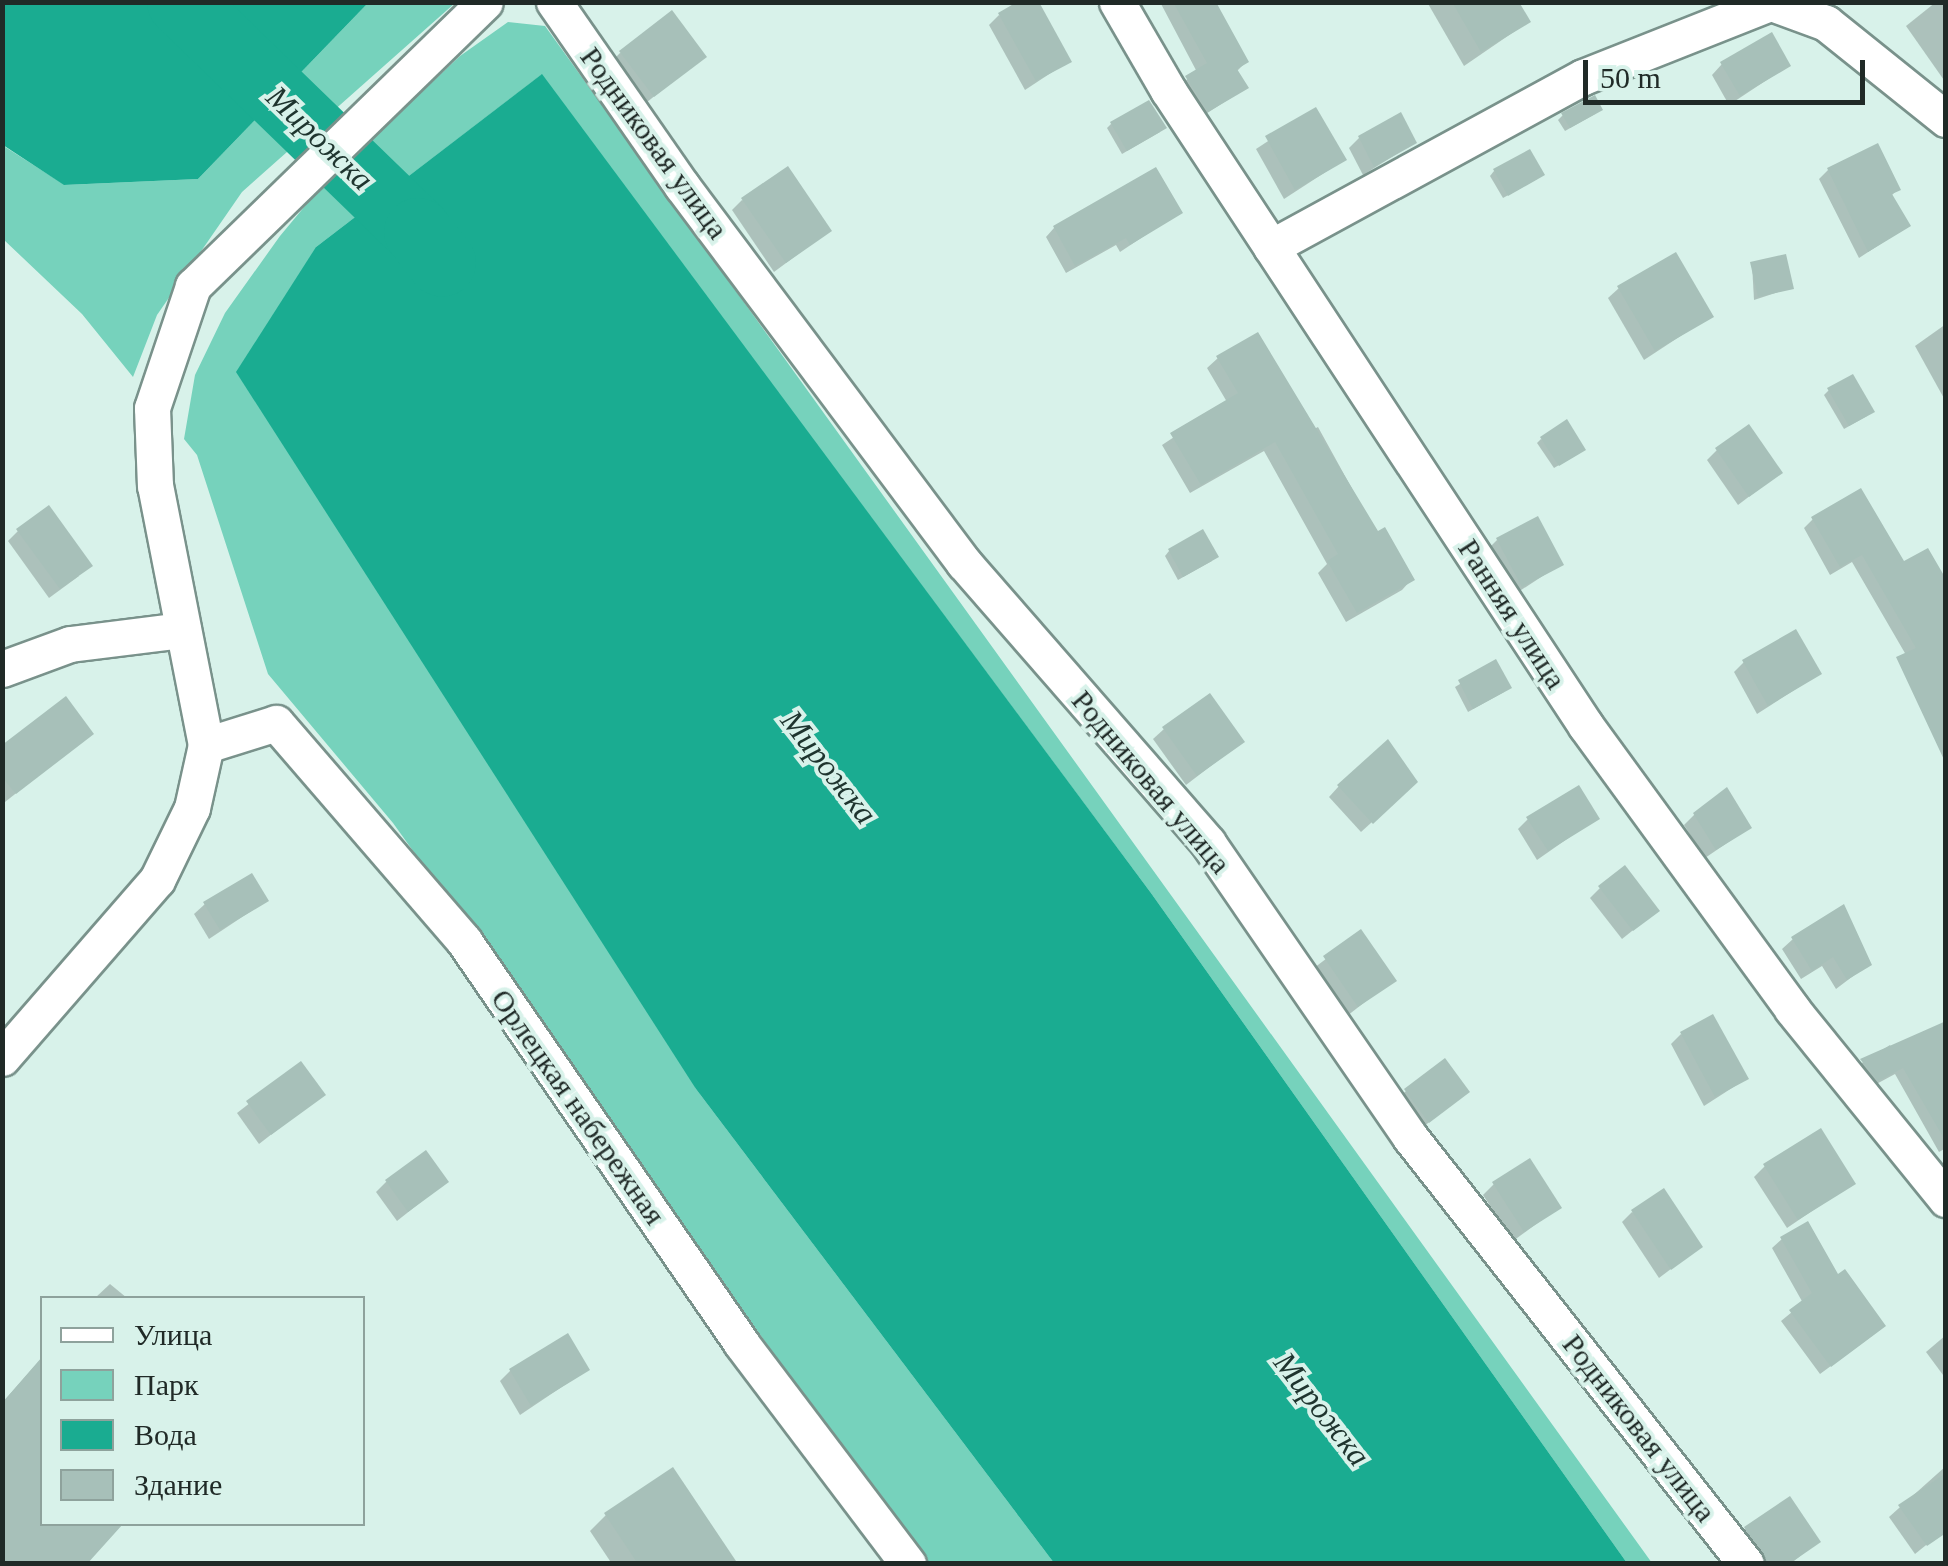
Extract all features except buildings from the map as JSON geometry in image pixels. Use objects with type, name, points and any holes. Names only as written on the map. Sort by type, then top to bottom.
[{"type":"street","points":[[2,1058],[157,880],[192,808],[206,745],[156,486],[152,408],[193,286],[485,2]]},
{"type":"street","name":"Родниковая улица","points":[[554,2],[682,186],[964,562],[1208,844],[1410,1137],[1746,1564]]},
{"type":"street","name":"Ранняя улица","points":[[1117,2],[1271,247],[1586,726],[1792,1009],[1946,1198]]},
{"type":"street","points":[[1271,247],[1583,77],[1770,3],[1826,23],[1946,118]]},
{"type":"street","points":[[2,669],[70,644],[183,630]]},
{"type":"street","name":"Орлецкая набережная","points":[[206,745],[276,723],[464,941],[741,1343],[908,1564]]},
{"type":"green space","points":[[368,3],[455,3],[242,192],[157,315],[133,377],[82,314],[3,239],[2,145],[65,185],[198,179]]},
{"type":"green space","points":[[508,22],[545,26],[1652,1563],[1627,1563],[1151,893],[541,75],[316,247],[696,1089],[1054,1563],[924,1563],[393,823],[268,674],[197,455],[184,439],[195,375],[225,313],[280,236],[325,182],[460,56]]},
{"type":"water","points":[[2,3],[368,3],[198,179],[64,185],[3,145]]},
{"type":"water","points":[[542,74],[1151,893],[1627,1563],[1054,1563],[696,1089],[236,372],[316,247]]},
{"type":"waterway","name":"Мирожка","points":[[181,2],[418,232],[442,263]]}]
